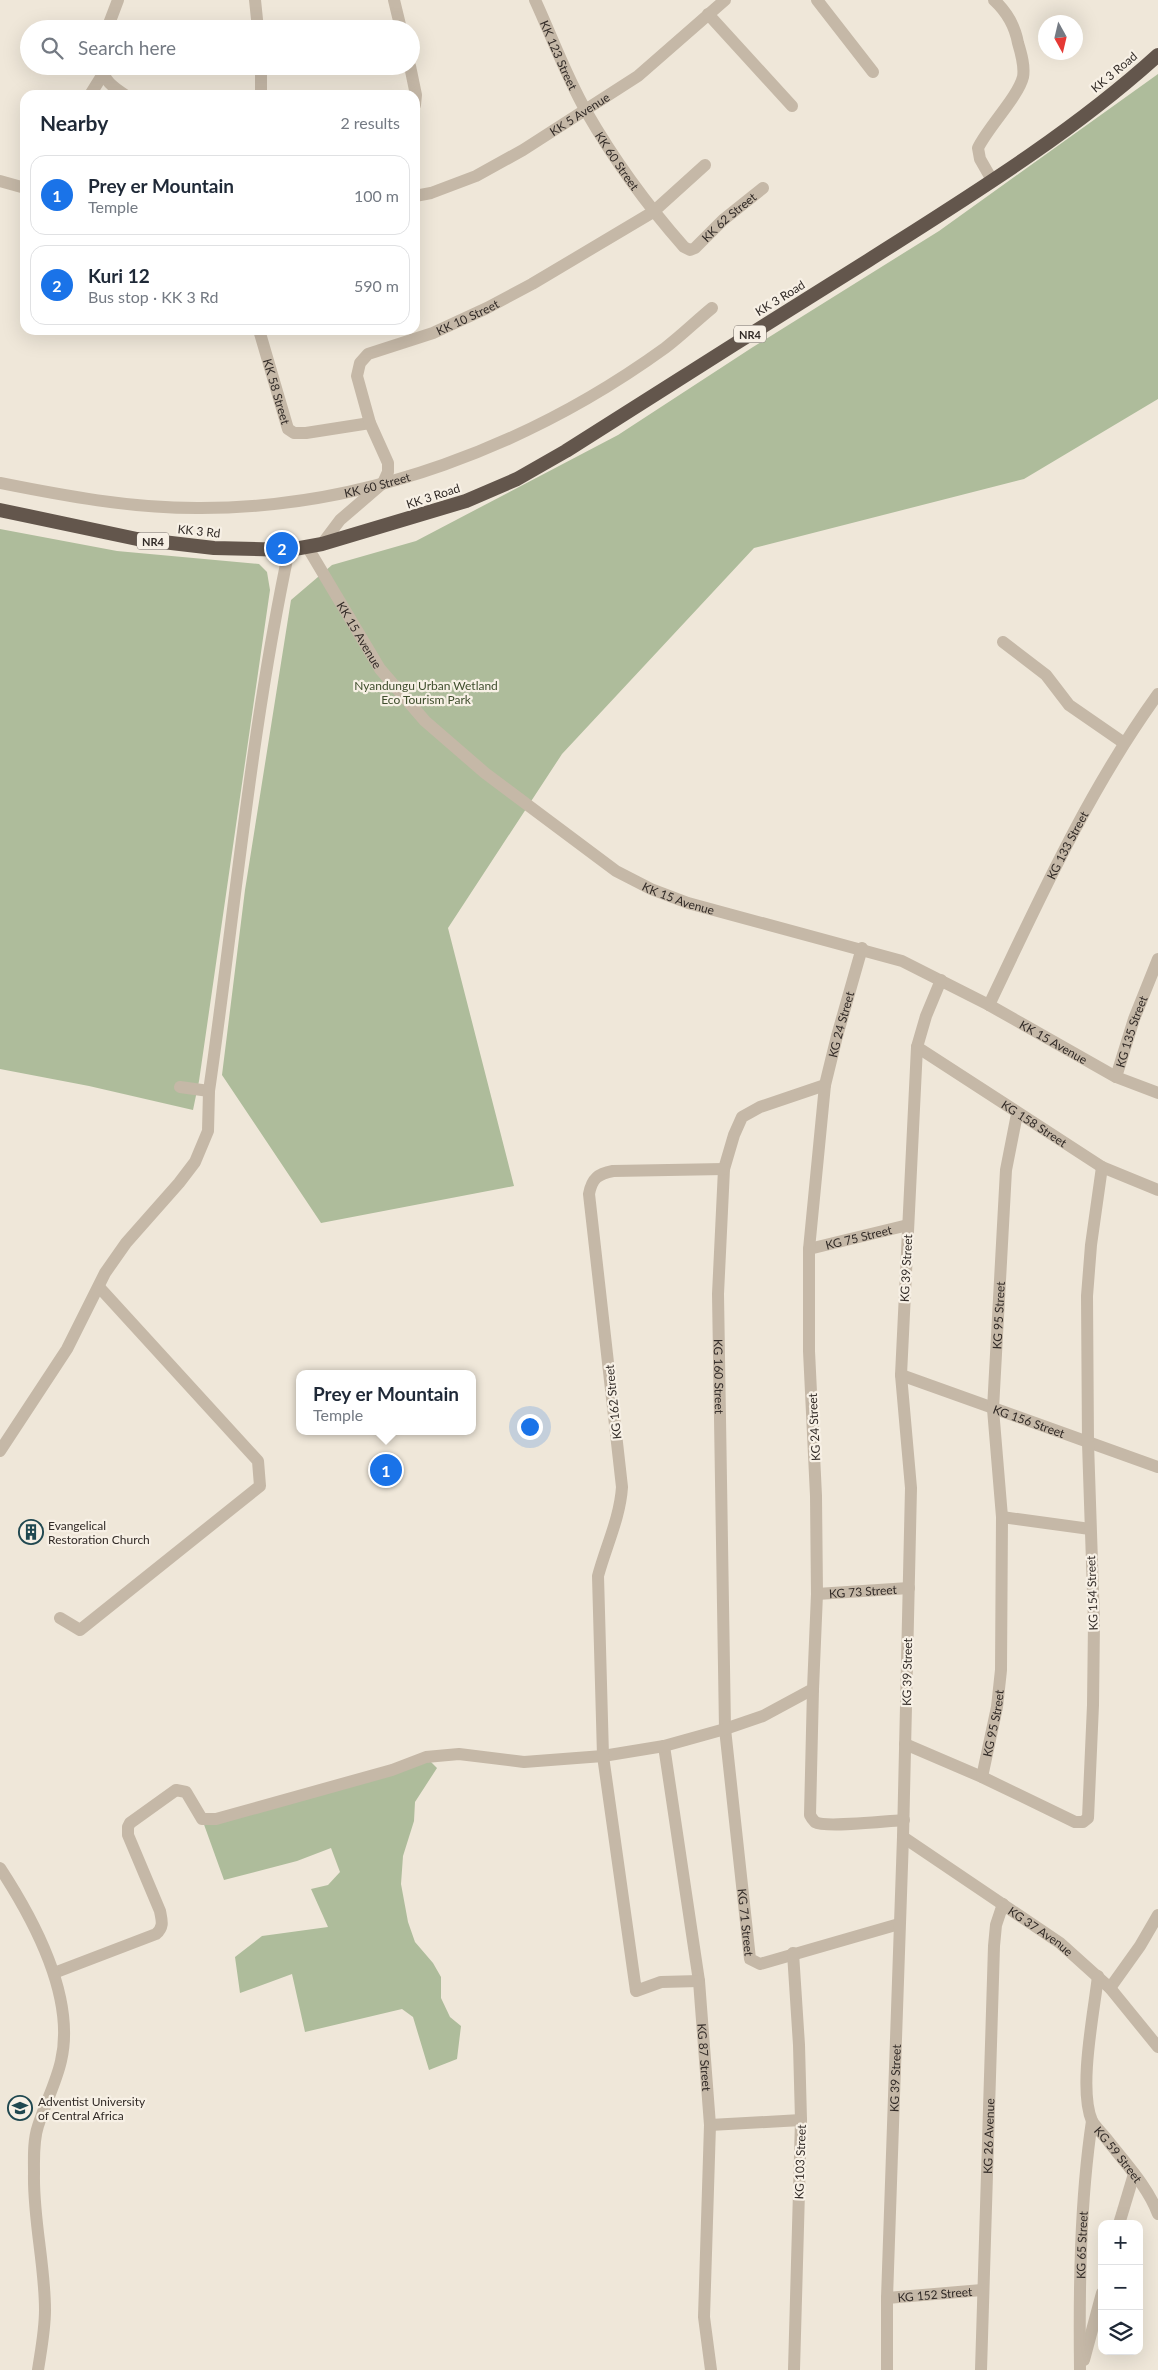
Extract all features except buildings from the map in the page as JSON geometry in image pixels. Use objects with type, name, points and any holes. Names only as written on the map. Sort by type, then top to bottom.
[{"type":"highway","name":"KK 3 Road","points":[[308,548],[415,518],[466,501],[517,479],[566,452],[992,180],[1117,91],[1158,55]]},
{"type":"highway","name":"KK 3 Rd","points":[[0,510],[137,539],[214,548],[289,550],[308,548]]},
{"type":"street","points":[[110,20],[118,0]]},
{"type":"street","points":[[255,0],[257,20]]},
{"type":"street","points":[[394,0],[399,20]]},
{"type":"street","name":"KK 123 Street","points":[[535,0],[585,110]]},
{"type":"street","points":[[817,0],[873,72]]},
{"type":"street","points":[[992,180],[980,158],[978,148],[1016,90],[1022,78],[1023,70],[1018,38],[1012,21],[994,0]]},
{"type":"street","name":"KK 5 Avenue","points":[[420,195],[431,193],[476,176],[523,150],[638,76],[722,1]]},
{"type":"street","points":[[708,14],[792,106]]},
{"type":"street","points":[[92,90],[100,75]]},
{"type":"street","points":[[105,75],[111,86],[117,90]]},
{"type":"street","points":[[261,75],[261,90]]},
{"type":"street","points":[[412,75],[415,90]]},
{"type":"street","name":"KK 60 Street","points":[[585,110],[622,169],[672,233]]},
{"type":"street","name":"KK 10 Street","points":[[383,483],[388,472],[388,463],[370,423],[357,376],[360,363],[368,354],[433,333],[487,308],[654,212],[705,165]]},
{"type":"street","points":[[0,181],[20,187]]},
{"type":"street","name":"KK 62 Street","points":[[672,233],[684,247],[690,250],[695,248],[723,220],[763,188]]},
{"type":"street","name":"KK 60 Street","points":[[0,484],[85,500],[143,506],[198,508],[262,505],[330,496],[383,483],[476,454],[564,412],[618,380],[666,347],[712,308]]},
{"type":"street","name":"KK 58 Street","points":[[260,335],[288,428],[294,433],[306,433],[370,423]]},
{"type":"street","points":[[322,544],[340,520],[383,483]]},
{"type":"street","name":"KK 15 Avenue","points":[[308,548],[380,669],[425,722],[485,773],[561,832],[616,871],[651,889],[688,904],[902,960],[989,1005],[1116,1077],[1158,1093]]},
{"type":"street","points":[[0,1451],[67,1349],[99,1287],[126,1243],[195,1162],[208,1131],[210,1091],[251,783],[277,606],[289,550]]},
{"type":"street","points":[[1003,642],[1046,675],[1069,705],[1124,743]]},
{"type":"street","name":"KG 133 Street","points":[[989,1005],[1048,881],[1090,801],[1124,743],[1158,694]]},
{"type":"street","name":"KG 24 Street","points":[[862,948],[825,1085],[809,1249],[809,1351],[816,1457],[817,1594],[810,1815],[816,1822],[843,1823],[904,1820]]},
{"type":"street","name":"KG 135 Street","points":[[1116,1077],[1134,1019],[1158,959]]},
{"type":"street","name":"KG 39 Street","points":[[887,2370],[887,2298],[904,1820],[911,1488],[901,1375],[917,1047],[926,1016],[940,980]]},
{"type":"street","name":"KG 158 Street","points":[[917,1047],[1017,1114],[1102,1167],[1158,1190]]},
{"type":"street","name":"KG 160 Street","points":[[725,1730],[718,1294],[724,1169],[734,1135],[742,1117],[760,1107],[825,1085]]},
{"type":"street","points":[[180,1087],[210,1091]]},
{"type":"street","name":"KG 95 Street","points":[[982,1778],[997,1707],[1001,1670],[1002,1517],[993,1409],[1006,1170],[1017,1114]]},
{"type":"street","name":"KG 154 Street","points":[[905,1744],[1075,1822],[1083,1822],[1088,1818],[1093,1705],[1094,1622],[1088,1443],[1087,1296],[1091,1245],[1102,1167]]},
{"type":"street","name":"KG 162 Street","points":[[603,1756],[598,1576],[621,1506],[622,1487],[589,1194],[591,1182],[600,1174],[613,1171],[724,1169]]},
{"type":"street","name":"KG 75 Street","points":[[809,1249],[908,1225]]},
{"type":"street","points":[[60,1618],[80,1630],[260,1486],[258,1461],[99,1287]]},
{"type":"street","name":"KG 156 Street","points":[[901,1375],[944,1388],[993,1409],[1158,1467]]},
{"type":"street","points":[[1002,1517],[1090,1529]]},
{"type":"street","name":"KG 73 Street","points":[[817,1594],[909,1588]]},
{"type":"street","points":[[54,1973],[156,1934],[161,1930],[163,1924],[160,1911],[128,1835],[128,1827],[130,1823],[176,1790],[186,1792],[202,1819],[216,1820],[392,1770],[426,1757],[459,1754],[524,1762],[603,1756],[664,1746],[725,1730],[763,1716],[814,1689]]},
{"type":"street","name":"KG 71 Street","points":[[725,1730],[750,1958],[760,1964],[899,1924]]},
{"type":"street","name":"KG 87 Street","points":[[664,1746],[699,1981],[710,2125],[704,2317],[711,2370]]},
{"type":"street","points":[[603,1756],[636,1991],[660,1982],[699,1981]]},
{"type":"street","name":"KG 37 Avenue","points":[[903,1837],[1060,1943],[1110,1988],[1158,2046]]},
{"type":"street","points":[[0,1868],[14,1889],[54,1973],[62,2008],[64,2037],[61,2062],[38,2127],[34,2148],[34,2178],[45,2311],[38,2370]]},
{"type":"street","name":"KG 26 Avenue","points":[[981,2370],[994,1946],[996,1925],[1003,1904]]},
{"type":"street","points":[[1110,1988],[1140,1946],[1158,1915]]},
{"type":"street","name":"KG 103 Street","points":[[793,1954],[801,2120],[794,2370]]},
{"type":"street","points":[[1092,2121],[1087,2094],[1087,2074],[1098,1976]]},
{"type":"street","points":[[710,2125],[801,2120]]},
{"type":"street","name":"KG 59 Street","points":[[1092,2121],[1134,2174],[1154,2203],[1158,2214]]},
{"type":"street","name":"KG 65 Street","points":[[1081,2370],[1080,2291],[1086,2160],[1092,2121]]},
{"type":"street","points":[[1121,2220],[1134,2174]]},
{"type":"street","name":"KG 152 Street","points":[[887,2298],[982,2290]]},
{"type":"street","points":[[1081,2370],[1098,2307]]},
{"type":"green space","name":"Nyandungu Urban Wetland Eco Tourism Park","points":[[1158,74],[1158,399],[1024,479],[754,548],[562,754],[448,928],[514,1186],[321,1223],[222,1075],[245,890],[291,600],[332,565],[416,541],[618,435],[753,347],[939,231]]},
{"type":"green space","points":[[0,529],[117,551],[259,564],[267,572],[270,590],[199,1081],[193,1110],[89,1086],[0,1069]]},
{"type":"green space","points":[[426,1757],[437,1768],[415,1802],[414,1821],[403,1856],[401,1884],[408,1922],[415,1942],[433,1963],[441,1977],[441,1998],[450,2017],[461,2026],[457,2059],[429,2070],[413,2017],[402,2009],[305,2032],[292,1974],[240,1993],[235,1957],[262,1936],[328,1927],[311,1889],[328,1885],[340,1872],[331,1848],[297,1861],[224,1880],[202,1819]]},
{"type":"place","name":"Kuri 12","points":[[282,548]]},
{"type":"place","name":"Prey er Mountain","points":[[386,1470]]},
{"type":"place","name":"Evangelical Restoration Church","points":[[31,1532]]},
{"type":"place","name":"Adventist University of Central Africa","points":[[20,2108]]}]
